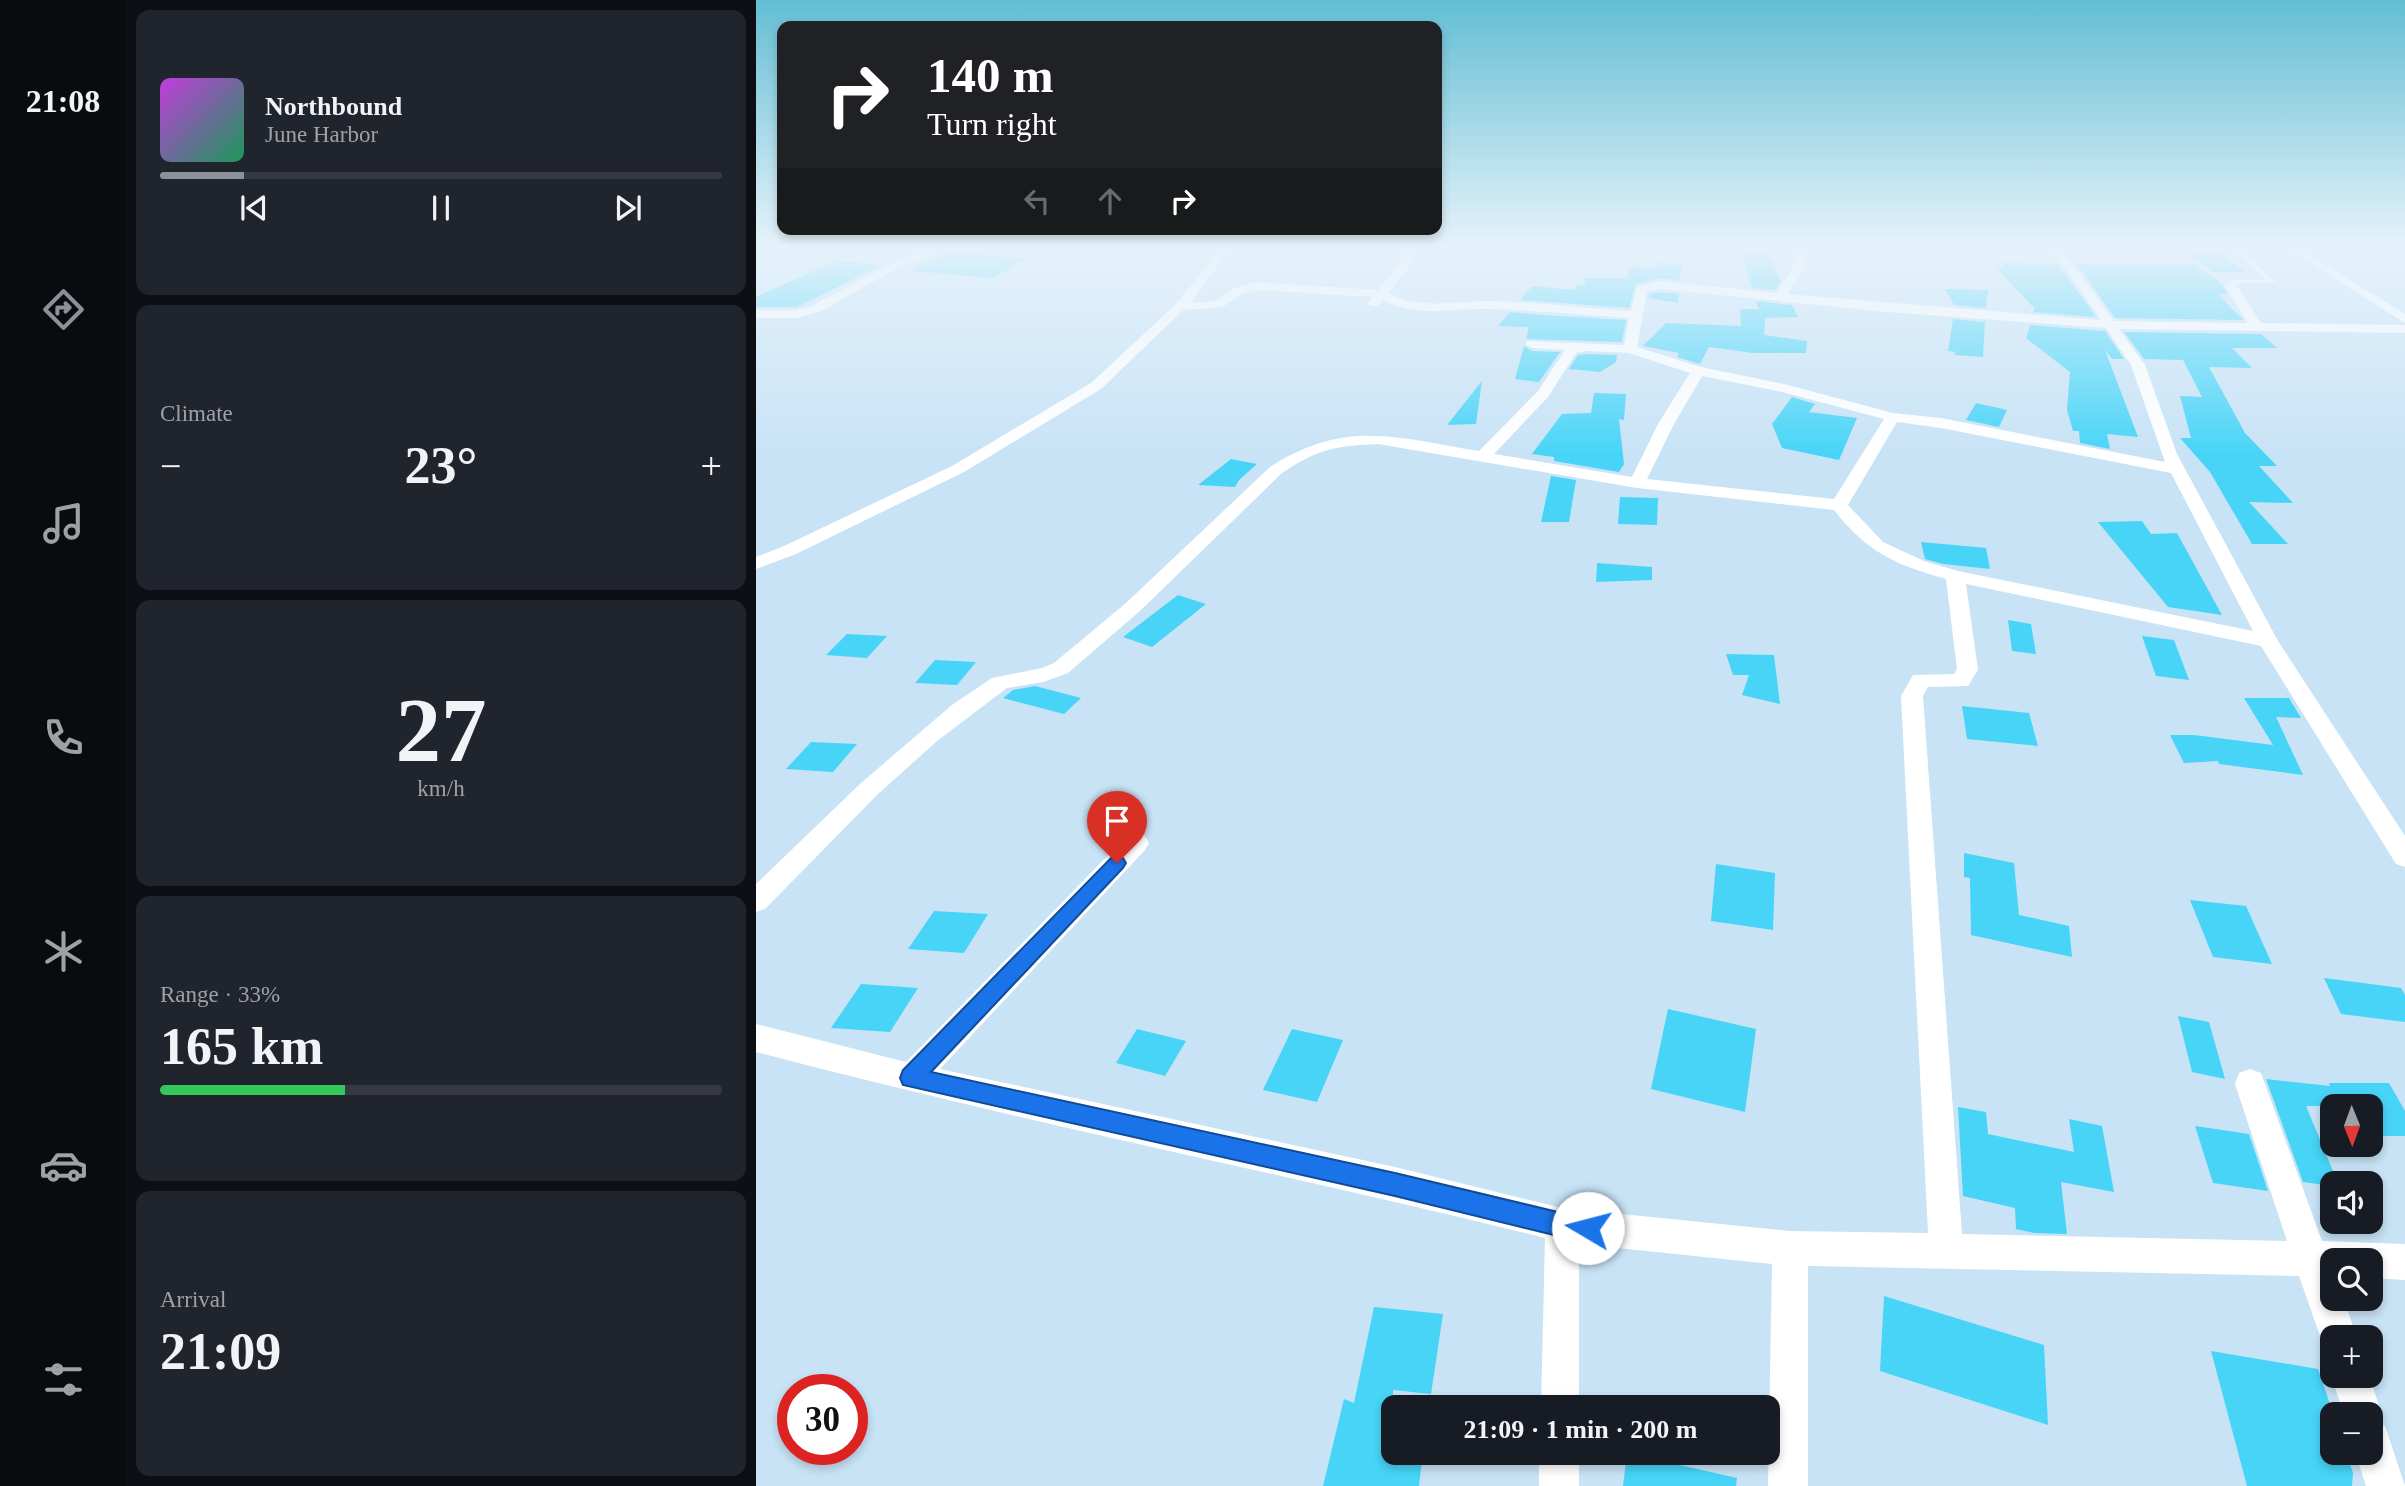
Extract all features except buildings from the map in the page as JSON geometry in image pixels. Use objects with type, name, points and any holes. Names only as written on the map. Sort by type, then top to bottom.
[{"type":"street","points":[[756,563],[790,550],[958,469],[1056,412],[1096,386],[1170,316]]},
{"type":"street","points":[[1630,349],[1637,316]]},
{"type":"street","points":[[1998,316],[2112,325],[2405,329]]},
{"type":"street","points":[[2106,316],[2138,365],[2169,454],[2268,641],[2405,857]]},
{"type":"street","points":[[2251,316],[2258,327]]},
{"type":"street","points":[[1532,344],[1630,349],[1698,371],[1784,388],[1893,417],[1928,421],[2177,469]]},
{"type":"street","points":[[1483,456],[1542,394],[1571,350],[1585,347]]},
{"type":"street","points":[[1637,483],[1666,424],[1698,371]]},
{"type":"street","points":[[1839,505],[1893,417]]},
{"type":"street","points":[[756,901],[911,751],[992,686],[1021,677],[1049,676],[1061,668],[1133,607],[1276,470],[1299,455],[1332,442],[1378,439],[1637,483],[1839,505],[1872,544],[1907,563],[1955,576],[2268,641]]},
{"type":"street","points":[[1946,1251],[1912,695],[1921,680],[1960,681],[1968,670],[1955,576]]},
{"type":"street","points":[[911,1078],[1136,843]]},
{"type":"street","points":[[756,1038],[911,1078],[1395,1184],[1562,1225],[1790,1248],[2320,1257]]},
{"type":"street","points":[[2250,1084],[2334,1325]]},
{"type":"street","points":[[1560,1395],[1562,1225]]},
{"type":"street","points":[[1788,1486],[1790,1248]]},
{"type":"street","points":[[2383,1261],[2405,1262]]},
{"type":"street","points":[[1559,1465],[1559,1486]]},
{"type":"street","points":[[2379,1465],[2386,1486]]},
{"type":"route","points":[[1117,863],[911,1078],[1395,1184],[1562,1225],[1588,1228]]}]
